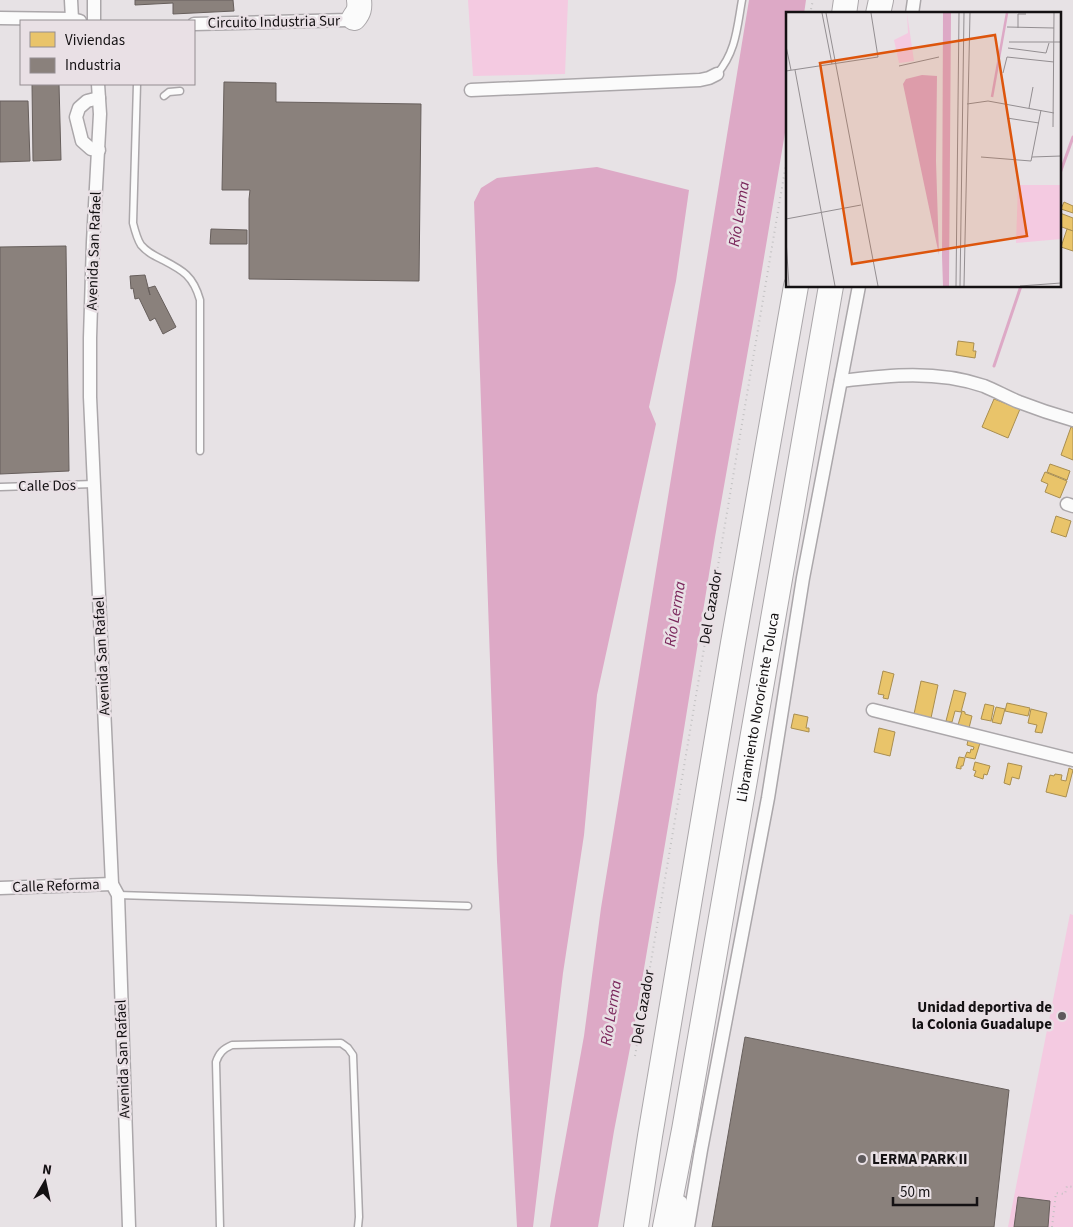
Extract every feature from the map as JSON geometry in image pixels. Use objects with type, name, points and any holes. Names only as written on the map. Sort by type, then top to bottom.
[{"type":"highway","points":[[636,1227],[733,643],[796,288]]},
{"type":"highway","name":"Libramiento Nororiente Toluca","points":[[665,1227],[684,1130],[831,288]]},
{"type":"highway","points":[[621,1227],[630,1168],[646,1097],[653,1073],[664,1058]]},
{"type":"street","points":[[0,18],[76,20],[71,0]]},
{"type":"street","points":[[94,0],[94,20]]},
{"type":"street","name":"Circuito Industria Sur","points":[[195,24],[348,20],[357,9]]},
{"type":"street","points":[[471,90],[700,80],[717,74]]},
{"type":"street","name":"Avenida San Rafael","points":[[98,85],[100,114],[93,242],[90,397],[115,889],[129,1227]]},
{"type":"street","points":[[99,98],[87,101],[79,108],[76,117],[82,141],[90,149],[99,150]]},
{"type":"street","points":[[688,1227],[768,798],[803,578],[859,288]]},
{"type":"street","points":[[841,381],[905,374],[946,378],[983,386],[1025,404],[1073,420]]},
{"type":"street","points":[[873,710],[1073,760]]},
{"type":"street","name":"Calle Reforma","points":[[0,888],[115,889]]},
{"type":"street","points":[[678,1227],[688,1150],[684,1130]]},
{"type":"lane","points":[[717,74],[725,65],[730,54],[735,39],[742,0]]},
{"type":"lane","points":[[137,85],[133,223],[141,245],[151,254],[178,268],[196,286],[200,300],[200,450]]},
{"type":"lane","points":[[164,96],[169,92],[180,91]]},
{"type":"lane","name":"Calle Dos","points":[[0,487],[94,484]]},
{"type":"lane","points":[[115,889],[468,906]]},
{"type":"lane","points":[[220,1227],[216,1062],[219,1054],[225,1048],[232,1045],[341,1043],[348,1048],[352,1055],[358,1227]]},
{"type":"path","name":"Del Cazador","points":[[635,1056],[786,164]]},
{"type":"path","points":[[1052,1227],[1056,1193],[1065,1194],[1067,1186],[1073,1187]]},
{"type":"shaded area","points":[[468,0],[568,0],[565,74],[473,76]]},
{"type":"shaded area","name":"Unidad deportiva de la Colonia Guadalupe","points":[[1070,914],[1073,915],[1073,1227],[1008,1227]]},
{"type":"water","name":"Río Lerma","points":[[749,0],[806,0],[804,12],[786,12],[786,127],[715,537],[635,1022],[598,1227],[550,1227],[584,1036],[601,908]]},
{"type":"water","points":[[597,167],[689,190],[676,281],[649,407],[656,424],[597,695],[584,835],[563,973],[533,1227],[517,1227],[497,861],[474,202],[481,188],[497,178]]},
{"type":"building: Viviendas","points":[[1064,202],[1073,206],[1073,213],[1061,209]]},
{"type":"building: Viviendas","points":[[1060,213],[1073,218],[1073,231],[1060,226]]},
{"type":"building: Viviendas","points":[[1067,229],[1073,231],[1073,251],[1061,247]]},
{"type":"building: Viviendas","points":[[958,341],[974,343],[973,351],[976,351],[975,358],[956,355]]},
{"type":"building: Viviendas","points":[[994,399],[1020,409],[1008,438],[982,427]]},
{"type":"building: Viviendas","points":[[1071,427],[1073,428],[1073,460],[1061,455]]},
{"type":"building: Viviendas","points":[[1050,464],[1070,471],[1067,480],[1047,472]]},
{"type":"building: Viviendas","points":[[1045,472],[1067,481],[1060,498],[1045,492],[1048,484],[1041,481]]},
{"type":"building: Viviendas","points":[[1056,516],[1071,521],[1066,537],[1051,532]]},
{"type":"building: Viviendas","points":[[883,671],[894,674],[888,699],[883,698],[884,695],[878,694]]},
{"type":"building: Viviendas","points":[[921,681],[938,685],[931,718],[914,714]]},
{"type":"building: Viviendas","points":[[954,690],[966,693],[961,712],[955,711],[952,722],[946,721]]},
{"type":"building: Viviendas","points":[[1007,703],[1030,708],[1028,716],[1005,711]]},
{"type":"building: Viviendas","points":[[985,704],[994,706],[991,721],[981,719]]},
{"type":"building: Viviendas","points":[[996,707],[1005,709],[1001,724],[992,722]]},
{"type":"building: Viviendas","points":[[1031,709],[1047,713],[1042,733],[1035,732],[1037,725],[1028,723]]},
{"type":"building: Viviendas","points":[[962,711],[972,716],[969,728],[958,725]]},
{"type":"building: Viviendas","points":[[794,714],[808,717],[806,728],[809,728],[809,732],[791,728]]},
{"type":"building: Viviendas","points":[[879,728],[895,732],[890,756],[874,752]]},
{"type":"building: Viviendas","points":[[968,740],[980,743],[975,759],[965,757],[967,752],[970,753],[974,747],[967,745]]},
{"type":"building: Viviendas","points":[[959,757],[965,758],[961,769],[956,768]]},
{"type":"building: Viviendas","points":[[975,762],[990,766],[987,775],[984,774],[983,779],[974,776],[976,771],[973,770]]},
{"type":"building: Viviendas","points":[[1008,763],[1022,766],[1019,779],[1012,777],[1010,785],[1004,783]]},
{"type":"building: Viviendas","points":[[1069,768],[1073,770],[1066,797],[1046,792],[1050,775],[1062,775],[1061,780],[1066,781]]},
{"type":"building: Industria","points":[[135,0],[233,0],[234,11],[173,14],[173,3],[135,5]]},
{"type":"building: Industria","points":[[224,82],[276,83],[276,102],[421,104],[419,281],[249,279],[250,190],[222,190]]},
{"type":"building: Industria","points":[[32,85],[59,85],[61,160],[33,161]]},
{"type":"building: Industria","points":[[0,101],[28,101],[30,161],[0,162]]},
{"type":"building: Industria","points":[[211,229],[247,230],[247,244],[210,244]]},
{"type":"building: Industria","points":[[66,246],[69,471],[0,474],[0,247]]},
{"type":"building: Industria","points":[[145,275],[148,288],[155,286],[176,327],[163,334],[155,318],[150,321],[139,298],[135,299],[133,288],[131,289],[130,276]]},
{"type":"building: Industria","name":"LERMA PARK II","points":[[745,1037],[1009,1090],[994,1227],[712,1227]]},
{"type":"building: Industria","points":[[1018,1197],[1050,1201],[1048,1227],[1014,1227]]},
{"type":"waterway","points":[[1060,173],[1073,137]]},
{"type":"waterway","points":[[994,366],[1020,288]]},
{"type":"place","name":"Unidad deportiva de la Colonia Guadalupe","points":[[1062,1016]]},
{"type":"place","name":"LERMA PARK II","points":[[862,1159]]}]
